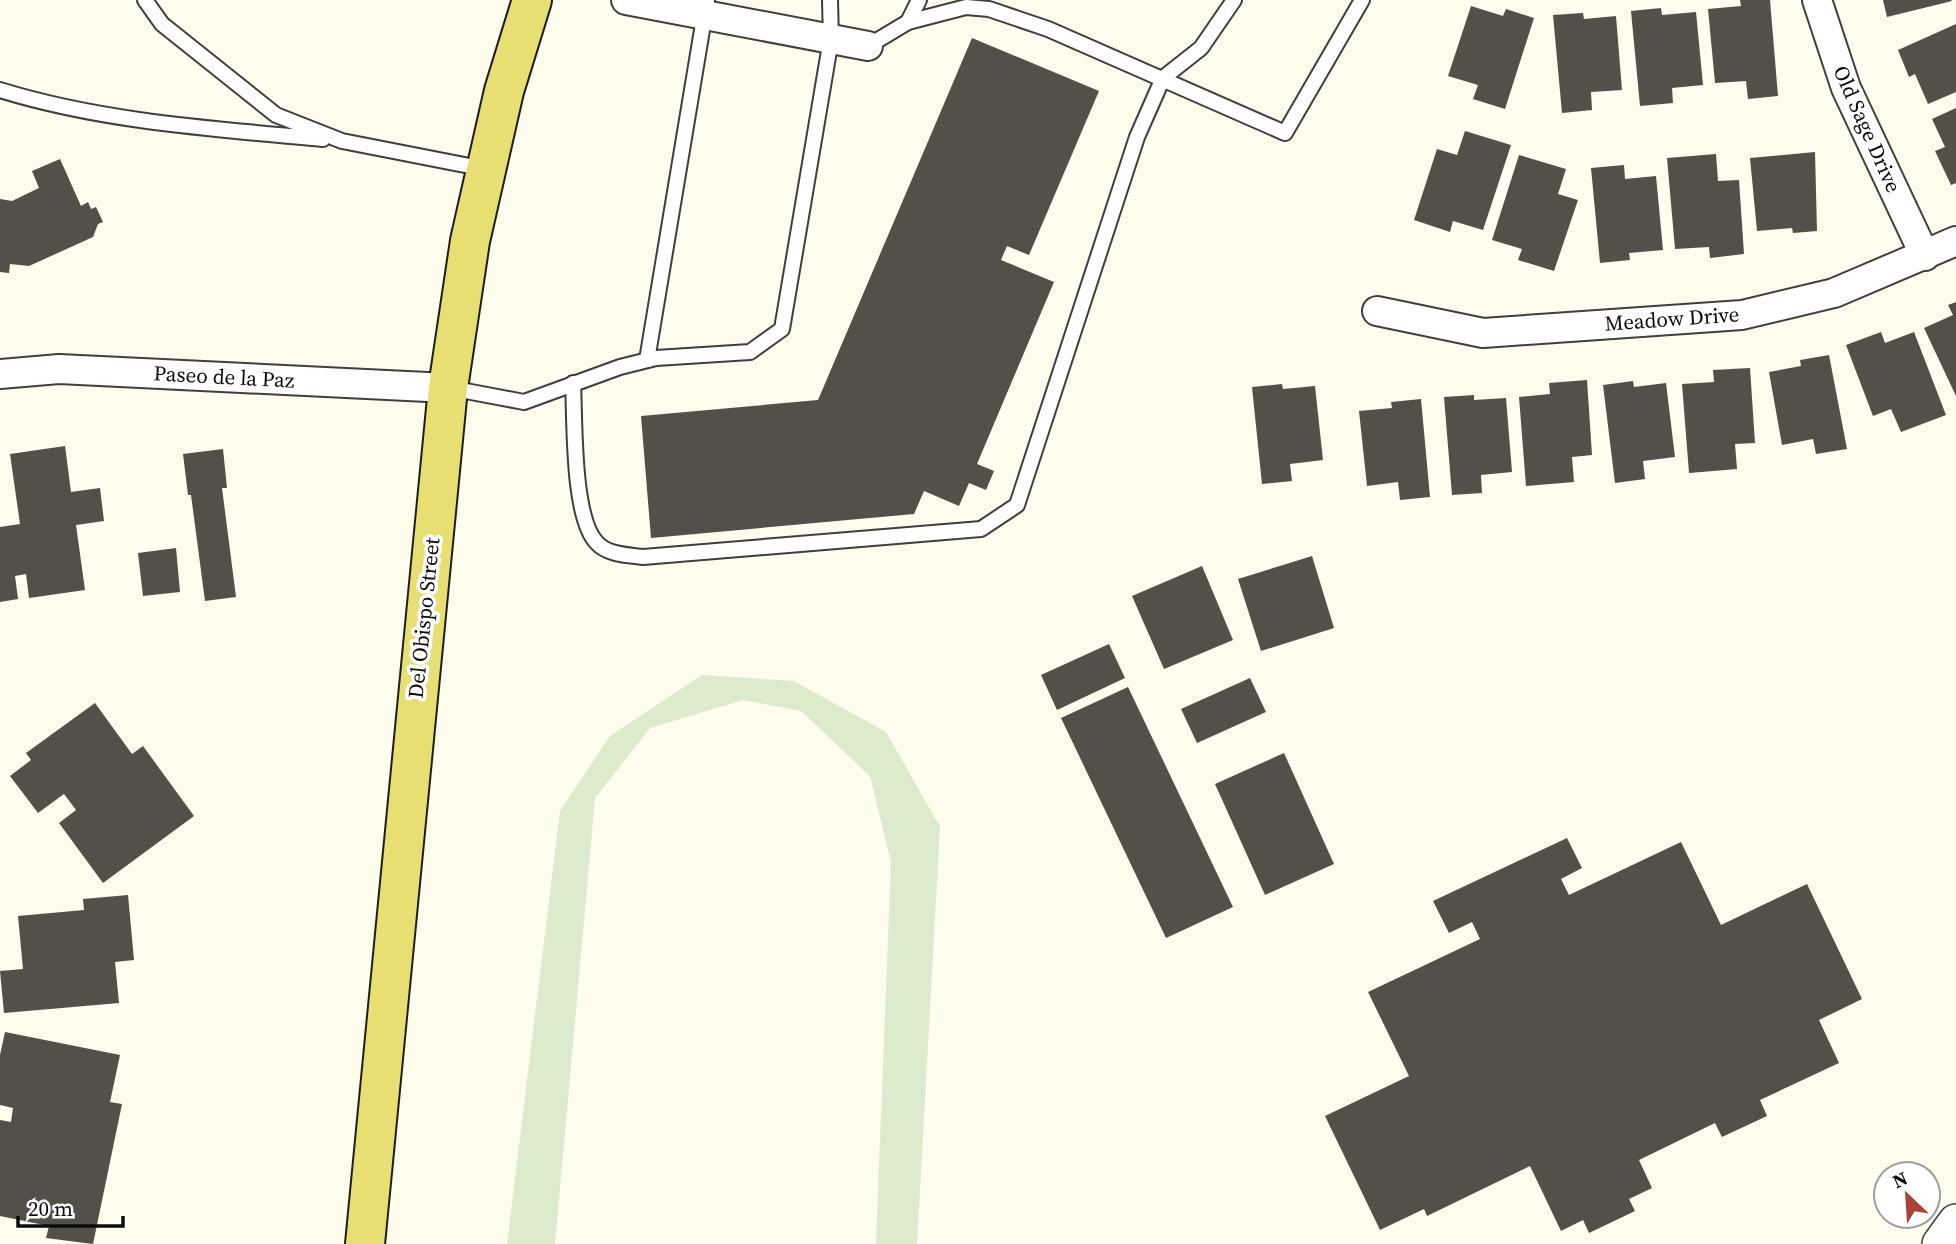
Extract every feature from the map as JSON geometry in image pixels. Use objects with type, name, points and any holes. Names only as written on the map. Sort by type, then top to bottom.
[{"type":"main road","name":"Del Obispo Street","points":[[365,1244],[448,388],[470,241],[504,91],[532,0]]},
{"type":"street","points":[[626,0],[705,7],[868,46]]},
{"type":"street","name":"Old Sage Drive","points":[[1817,0],[1846,88],[1925,256]]},
{"type":"street","name":"Meadow Drive","points":[[1377,311],[1483,333],[1742,315],[1834,293],[1956,241]]},
{"type":"street","name":"Paseo de la Paz","points":[[0,374],[60,369],[448,388]]},
{"type":"street","points":[[1940,1244],[1956,1222]]},
{"type":"lane","points":[[145,0],[162,24],[275,115],[342,141]]},
{"type":"lane","points":[[448,388],[524,402],[573,383],[647,360],[750,352],[782,330],[831,39],[830,0]]},
{"type":"lane","points":[[908,22],[919,0]]},
{"type":"lane","points":[[573,383],[581,514],[597,544],[616,554],[643,557],[981,529],[1017,505],[1137,137],[1163,78],[1201,48],[1234,0]]},
{"type":"lane","points":[[868,46],[908,22],[966,6],[989,9],[1048,29],[1285,133],[1362,0]]},
{"type":"lane","points":[[647,360],[705,7]]},
{"type":"lane","points":[[0,90],[46,104],[227,130],[342,141],[486,169]]},
{"type":"green space","points":[[702,675],[794,681],[886,732],[940,827],[917,1244],[876,1244],[891,862],[870,776],[801,711],[743,700],[650,728],[595,798],[555,1244],[507,1244],[560,811],[610,736]]},
{"type":"building","points":[[1740,0],[1770,0],[1778,96],[1748,99],[1746,81],[1715,83],[1708,9],[1741,6]]},
{"type":"building","points":[[1883,0],[1951,0],[1952,1],[1887,17]]},
{"type":"building","points":[[1471,6],[1503,16],[1506,9],[1534,18],[1505,109],[1473,99],[1478,85],[1448,76]]},
{"type":"building","points":[[1661,8],[1662,15],[1696,12],[1703,85],[1672,88],[1673,103],[1640,106],[1631,11]]},
{"type":"building","points":[[1583,13],[1584,19],[1616,16],[1622,90],[1591,92],[1592,110],[1562,113],[1553,15]]},
{"type":"building","points":[[1956,24],[1956,92],[1928,104],[1915,74],[1909,77],[1898,50]]},
{"type":"building","points":[[972,38],[1099,91],[1029,255],[1007,246],[1001,260],[1054,282],[977,464],[994,471],[986,490],[969,483],[959,506],[924,491],[914,514],[651,538],[641,416],[818,400]]},
{"type":"building","points":[[1956,108],[1956,183],[1951,185],[1935,151],[1945,147],[1932,119]]},
{"type":"building","points":[[1465,131],[1511,145],[1483,230],[1453,221],[1450,232],[1414,220],[1437,149],[1457,155]]},
{"type":"building","points":[[1815,152],[1817,231],[1793,233],[1792,228],[1757,231],[1750,158]]},
{"type":"building","points":[[1716,154],[1718,181],[1739,180],[1744,254],[1710,258],[1709,247],[1675,249],[1667,158]]},
{"type":"building","points":[[1519,155],[1566,169],[1558,194],[1578,200],[1554,271],[1518,260],[1522,249],[1492,240]]},
{"type":"building","points":[[60,159],[81,206],[88,202],[91,209],[96,207],[103,222],[98,224],[93,237],[29,266],[10,264],[9,273],[0,272],[0,199],[12,201],[39,188],[32,171]]},
{"type":"building","points":[[1624,165],[1625,179],[1656,176],[1663,250],[1629,253],[1630,260],[1600,263],[1591,168]]},
{"type":"building","points":[[1956,302],[1956,396],[1924,328],[1953,315],[1948,305]]},
{"type":"building","points":[[1881,332],[1885,343],[1914,332],[1946,415],[1901,432],[1891,409],[1873,416],[1846,345]]},
{"type":"building","points":[[1829,355],[1847,449],[1816,454],[1813,439],[1782,445],[1769,372],[1801,366],[1800,360]]},
{"type":"building","points":[[1750,368],[1755,443],[1735,444],[1737,469],[1689,473],[1682,384],[1714,382],[1713,370]]},
{"type":"building","points":[[1587,380],[1592,455],[1572,457],[1574,482],[1526,486],[1519,397],[1550,394],[1549,383]]},
{"type":"building","points":[[1633,381],[1634,387],[1666,383],[1675,457],[1643,461],[1645,479],[1615,483],[1603,385]]},
{"type":"building","points":[[1282,384],[1283,389],[1315,386],[1323,460],[1290,464],[1292,481],[1262,484],[1252,387]]},
{"type":"building","points":[[1474,395],[1474,400],[1506,398],[1512,472],[1481,475],[1482,493],[1452,495],[1444,397]]},
{"type":"building","points":[[1421,399],[1430,497],[1400,500],[1398,482],[1367,486],[1359,411],[1392,408],[1391,402]]},
{"type":"building","points":[[65,446],[71,492],[100,488],[104,521],[76,525],[85,590],[29,598],[26,574],[15,576],[18,599],[0,602],[0,527],[20,524],[10,454]]},
{"type":"building","points":[[223,449],[227,488],[222,488],[236,597],[205,601],[183,454]]},
{"type":"building","points":[[176,548],[180,592],[143,596],[138,553]]},
{"type":"building","points":[[1312,556],[1334,628],[1261,651],[1238,579]]},
{"type":"building","points":[[1202,566],[1233,640],[1164,669],[1132,596]]},
{"type":"building","points":[[1109,644],[1125,678],[1057,710],[1041,675]]},
{"type":"building","points":[[1250,678],[1266,712],[1197,743],[1181,709]]},
{"type":"building","points":[[1128,687],[1233,907],[1166,938],[1061,718]]},
{"type":"building","points":[[95,703],[132,754],[143,746],[194,816],[103,883],[59,823],[76,810],[64,794],[38,813],[10,776],[31,760],[26,753]]},
{"type":"building","points":[[1284,753],[1334,864],[1265,895],[1215,784]]},
{"type":"building","points":[[1567,838],[1582,868],[1561,879],[1569,895],[1681,842],[1721,925],[1807,884],[1862,999],[1819,1020],[1839,1063],[1760,1100],[1767,1116],[1722,1137],[1715,1123],[1639,1160],[1652,1188],[1629,1199],[1635,1211],[1589,1233],[1583,1220],[1561,1231],[1530,1166],[1427,1216],[1424,1209],[1380,1230],[1325,1116],[1409,1076],[1368,992],[1480,939],[1472,922],[1449,933],[1433,901]]},
{"type":"building","points":[[128,895],[134,960],[115,962],[119,1003],[4,1013],[0,971],[23,969],[18,916],[84,910],[83,899]]},
{"type":"building","points":[[5,1032],[120,1055],[110,1102],[122,1104],[93,1244],[46,1238],[49,1226],[0,1216],[0,1120],[11,1122],[13,1108],[0,1105],[0,1055]]}]
